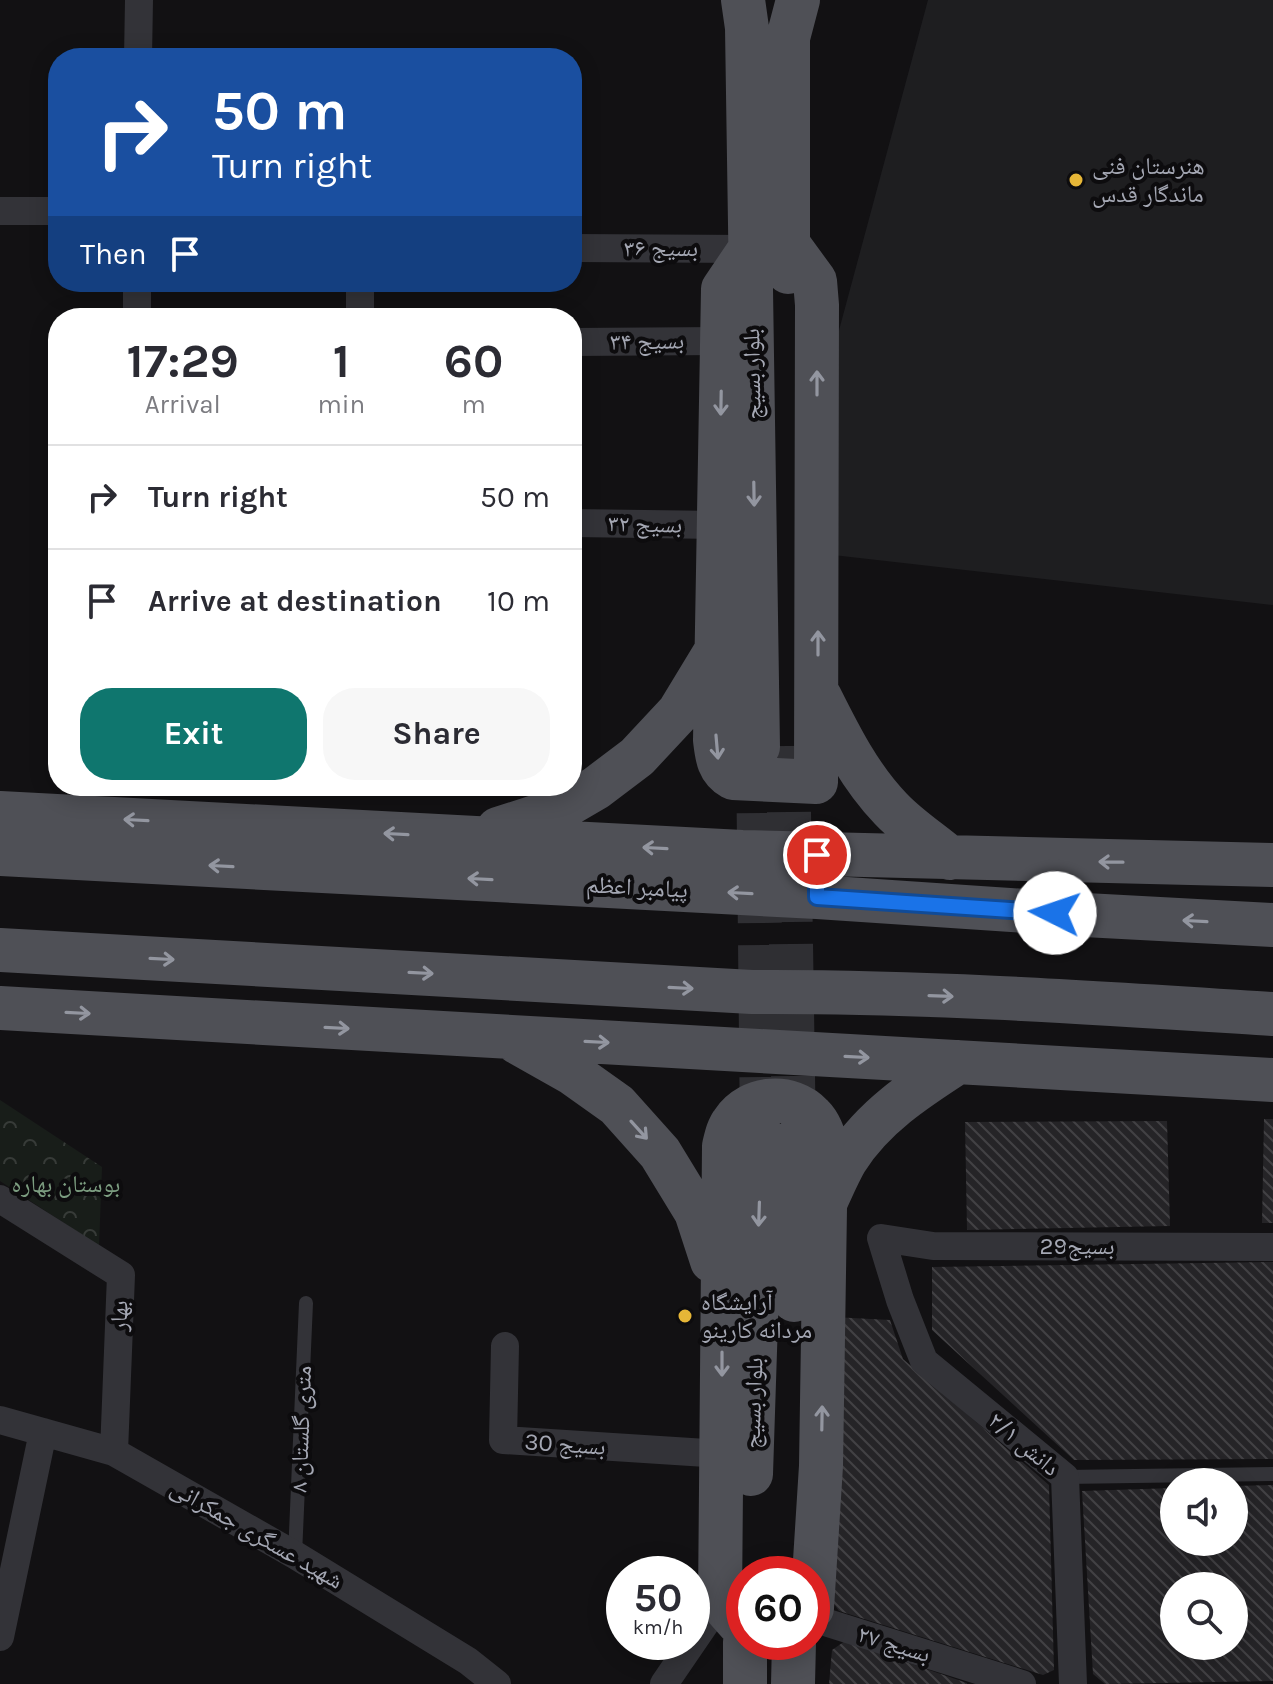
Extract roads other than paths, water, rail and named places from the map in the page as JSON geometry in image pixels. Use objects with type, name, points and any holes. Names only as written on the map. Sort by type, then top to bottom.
[{"type":"main road","name":"بلوار بسیج","points":[[743,0],[769,246],[773,747]]},
{"type":"main road","name":"بلوار بسیج","points":[[769,246],[788,38],[798,0]]},
{"type":"main road","points":[[769,246],[815,281],[816,782],[733,778],[718,763],[715,740],[723,289],[769,246]]},
{"type":"main road","points":[[471,838],[560,809],[596,788],[637,757],[679,712],[717,649]]},
{"type":"main road","points":[[818,694],[844,744],[874,790],[918,834],[950,858]]},
{"type":"main road","points":[[0,813],[471,838],[817,876],[950,858],[1273,865]]},
{"type":"main road","name":"پیامبر اعظم","points":[[0,854],[817,876],[1085,915],[1273,925]]},
{"type":"main road","points":[[0,950],[752,992],[1064,1001],[1273,1014]]},
{"type":"main road","points":[[0,1008],[1273,1080]]},
{"type":"main road","points":[[508,1037],[572,1073],[617,1105],[660,1153],[696,1212],[722,1294]]},
{"type":"main road","points":[[825,1201],[846,1160],[872,1126],[958,1062]]},
{"type":"main road","points":[[732,1556],[722,1454],[724,1146],[732,1122],[745,1109],[763,1101],[781,1100],[798,1104],[811,1114],[821,1128],[826,1144],[821,1466],[815,1556]]},
{"type":"main road","name":"بلوار بسیج","points":[[741,1556],[778,1139],[793,1556]]},
{"type":"main road","points":[[745,1660],[745,1684]]},
{"type":"main road","points":[[793,1684],[794,1660]]},
{"type":"street","points":[[138,48],[139,0]]},
{"type":"street","points":[[0,211],[48,211]]},
{"type":"street","name":"بسیج ۳۶","points":[[582,248],[769,246]]},
{"type":"street","name":"بسیج ۳۴","points":[[582,342],[722,341]]},
{"type":"street","name":"بسیج ۳۲","points":[[582,523],[719,525]]},
{"type":"street","name":"بهار","points":[[0,1199],[121,1275],[114,1452]]},
{"type":"street","name":"بسیج29","points":[[881,1238],[933,1246],[1273,1247]]},
{"type":"street","name":"دانش ۲/۱","points":[[881,1238],[900,1300],[924,1361],[1065,1477],[1073,1684]]},
{"type":"street","name":"بسیج 30","points":[[505,1346],[503,1440],[722,1454]]},
{"type":"street","name":"شهید عسگری جمکرانی","points":[[0,1420],[114,1452],[295,1555],[468,1661],[497,1684]]},
{"type":"street","points":[[0,1637],[43,1432]]},
{"type":"street","points":[[664,1684],[726,1614]]},
{"type":"street","name":"بسیج ۲۷","points":[[830,1624],[1022,1684]]},
{"type":"lane","name":"۸ متری گلستان","points":[[295,1555],[306,1303]]},
{"type":"lane","points":[[1065,1477],[1273,1474]]},
{"type":"tunnel","points":[[788,746],[794,1141]]},
{"type":"tunnel","points":[[758,747],[762,1136]]},
{"type":"place","name":"هنرستان فنی ماندگار قدس","points":[[1076,180]]},
{"type":"place","name":"آرایشگاه مردانه کارینو","points":[[685,1316]]},
{"type":"park label","name":"بوستان بهاره","points":[[66,1184]]}]
